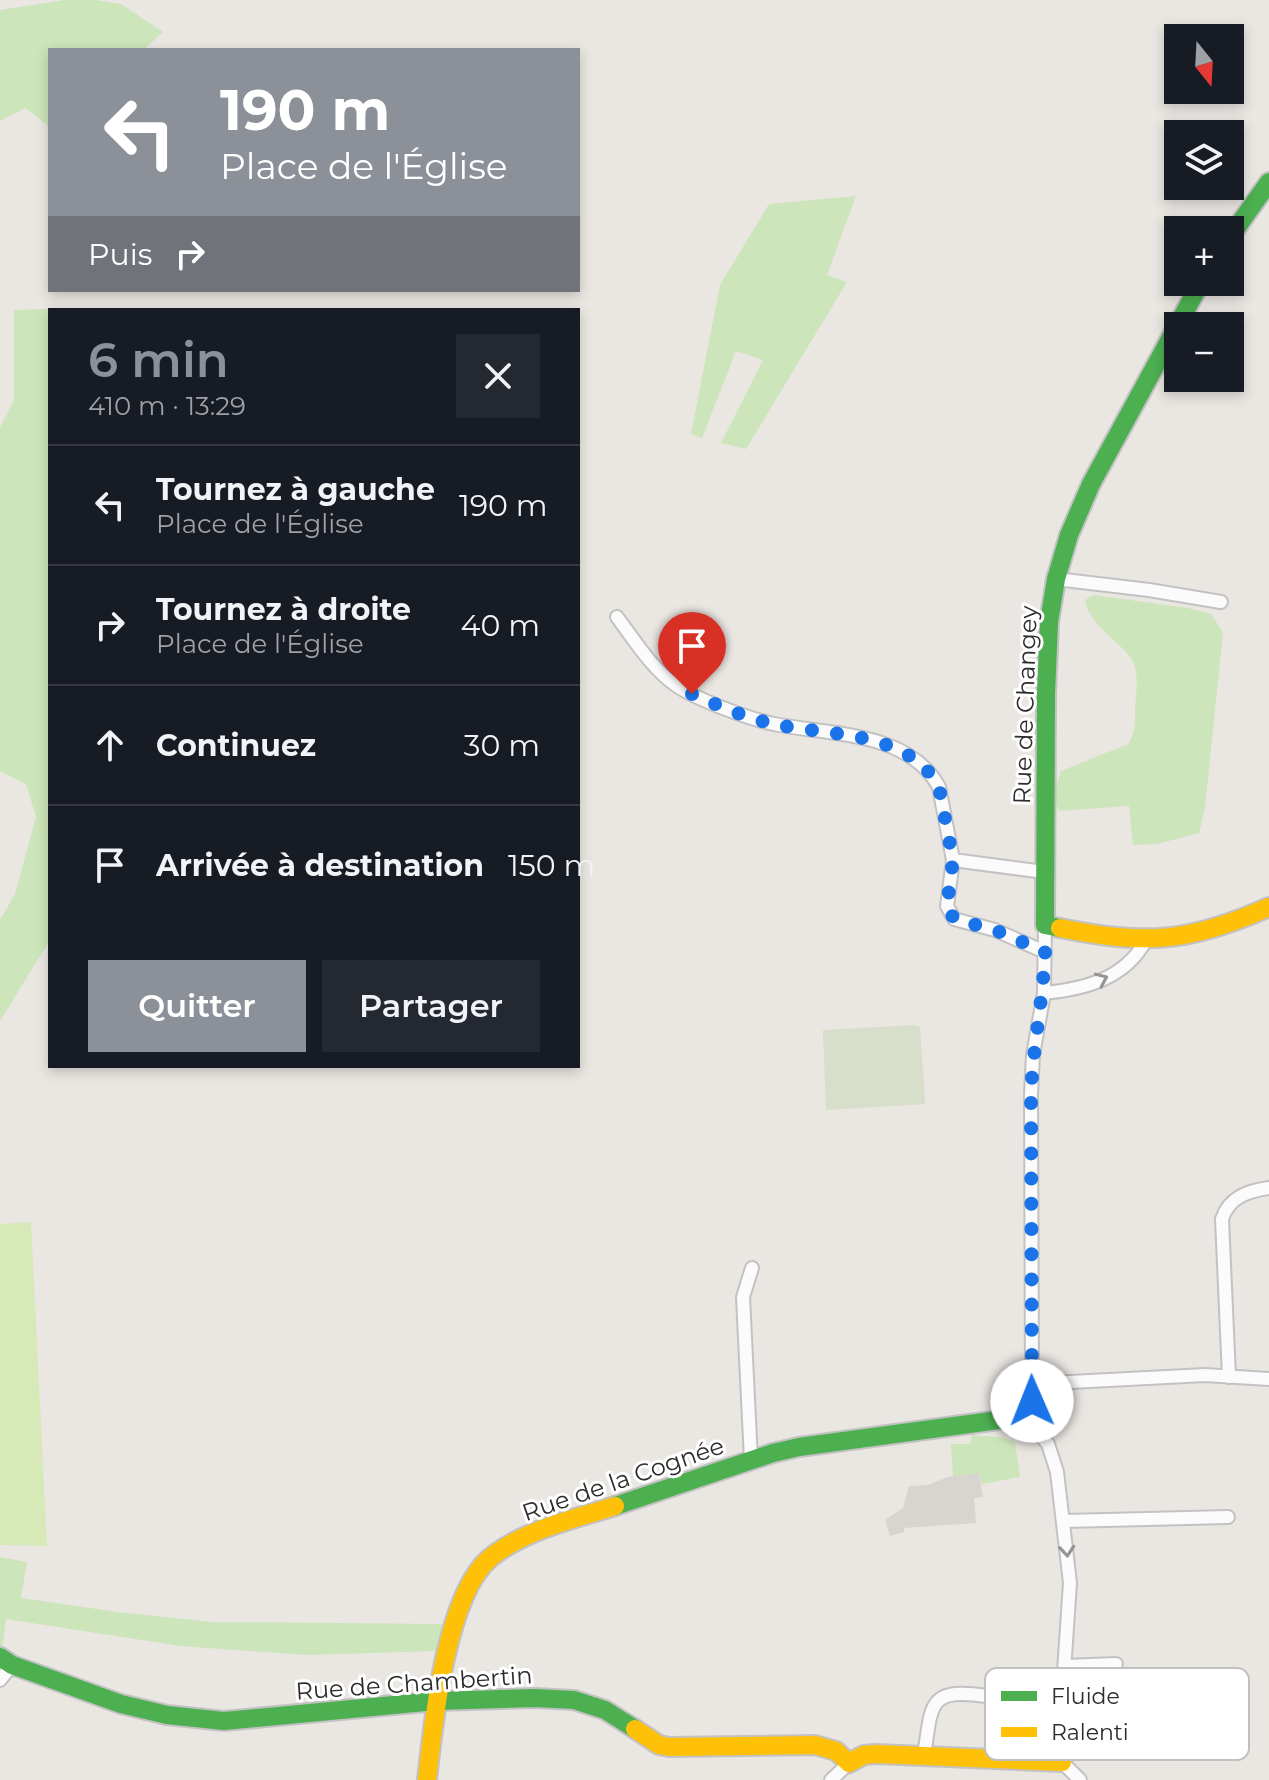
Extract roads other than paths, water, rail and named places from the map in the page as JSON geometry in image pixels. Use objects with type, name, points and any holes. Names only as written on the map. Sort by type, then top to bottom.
[{"type":"street","points":[[1244,217],[1269,182]]},
{"type":"street","name":"Rue de Changey","points":[[1045,925],[1047,658],[1056,579],[1079,509],[1193,296]]},
{"type":"street","points":[[1056,579],[1221,602]]},
{"type":"street","points":[[617,617],[652,664],[677,686],[697,696],[770,724],[864,739],[899,749],[914,758],[939,787],[953,860],[947,906],[954,919],[995,930],[1045,952]]},
{"type":"street","points":[[953,860],[1044,872]]},
{"type":"street","points":[[1116,1664],[1065,1666],[1070,1583],[1064,1521],[1054,1457],[1032,1426],[1037,1417],[1032,1401],[1031,1094],[1033,1055],[1044,993],[1045,925],[1146,940],[1201,934],[1269,907]]},
{"type":"street","points":[[1044,993],[1078,988],[1103,980],[1131,962],[1146,940]]},
{"type":"street","points":[[1229,1377],[1222,1219],[1227,1207],[1241,1195],[1269,1188]]},
{"type":"street","points":[[751,1460],[743,1297],[752,1268]]},
{"type":"street","points":[[1032,1384],[1205,1375],[1269,1379]]},
{"type":"street","points":[[1006,1419],[1006,1408],[1013,1400],[1023,1397],[1032,1401]]},
{"type":"street","name":"Rue de la Cognée","points":[[427,1780],[436,1701],[463,1602],[473,1579],[489,1559],[514,1543],[546,1529],[751,1460],[799,1447],[1006,1419],[1017,1429],[1032,1426]]},
{"type":"street","points":[[1064,1521],[1228,1517]]},
{"type":"street","points":[[0,1680],[6,1661]]},
{"type":"street","name":"Rue de Chambertin","points":[[6,1661],[121,1704],[167,1715],[224,1721],[436,1701],[574,1700],[605,1710],[659,1745],[693,1748],[815,1745],[836,1751],[849,1763]]},
{"type":"street","points":[[924,1756],[930,1718],[939,1698],[954,1692],[985,1696]]},
{"type":"street","points":[[831,1780],[849,1763],[864,1755],[985,1759]]},
{"type":"street","points":[[1016,1760],[1062,1762],[1080,1780]]}]
